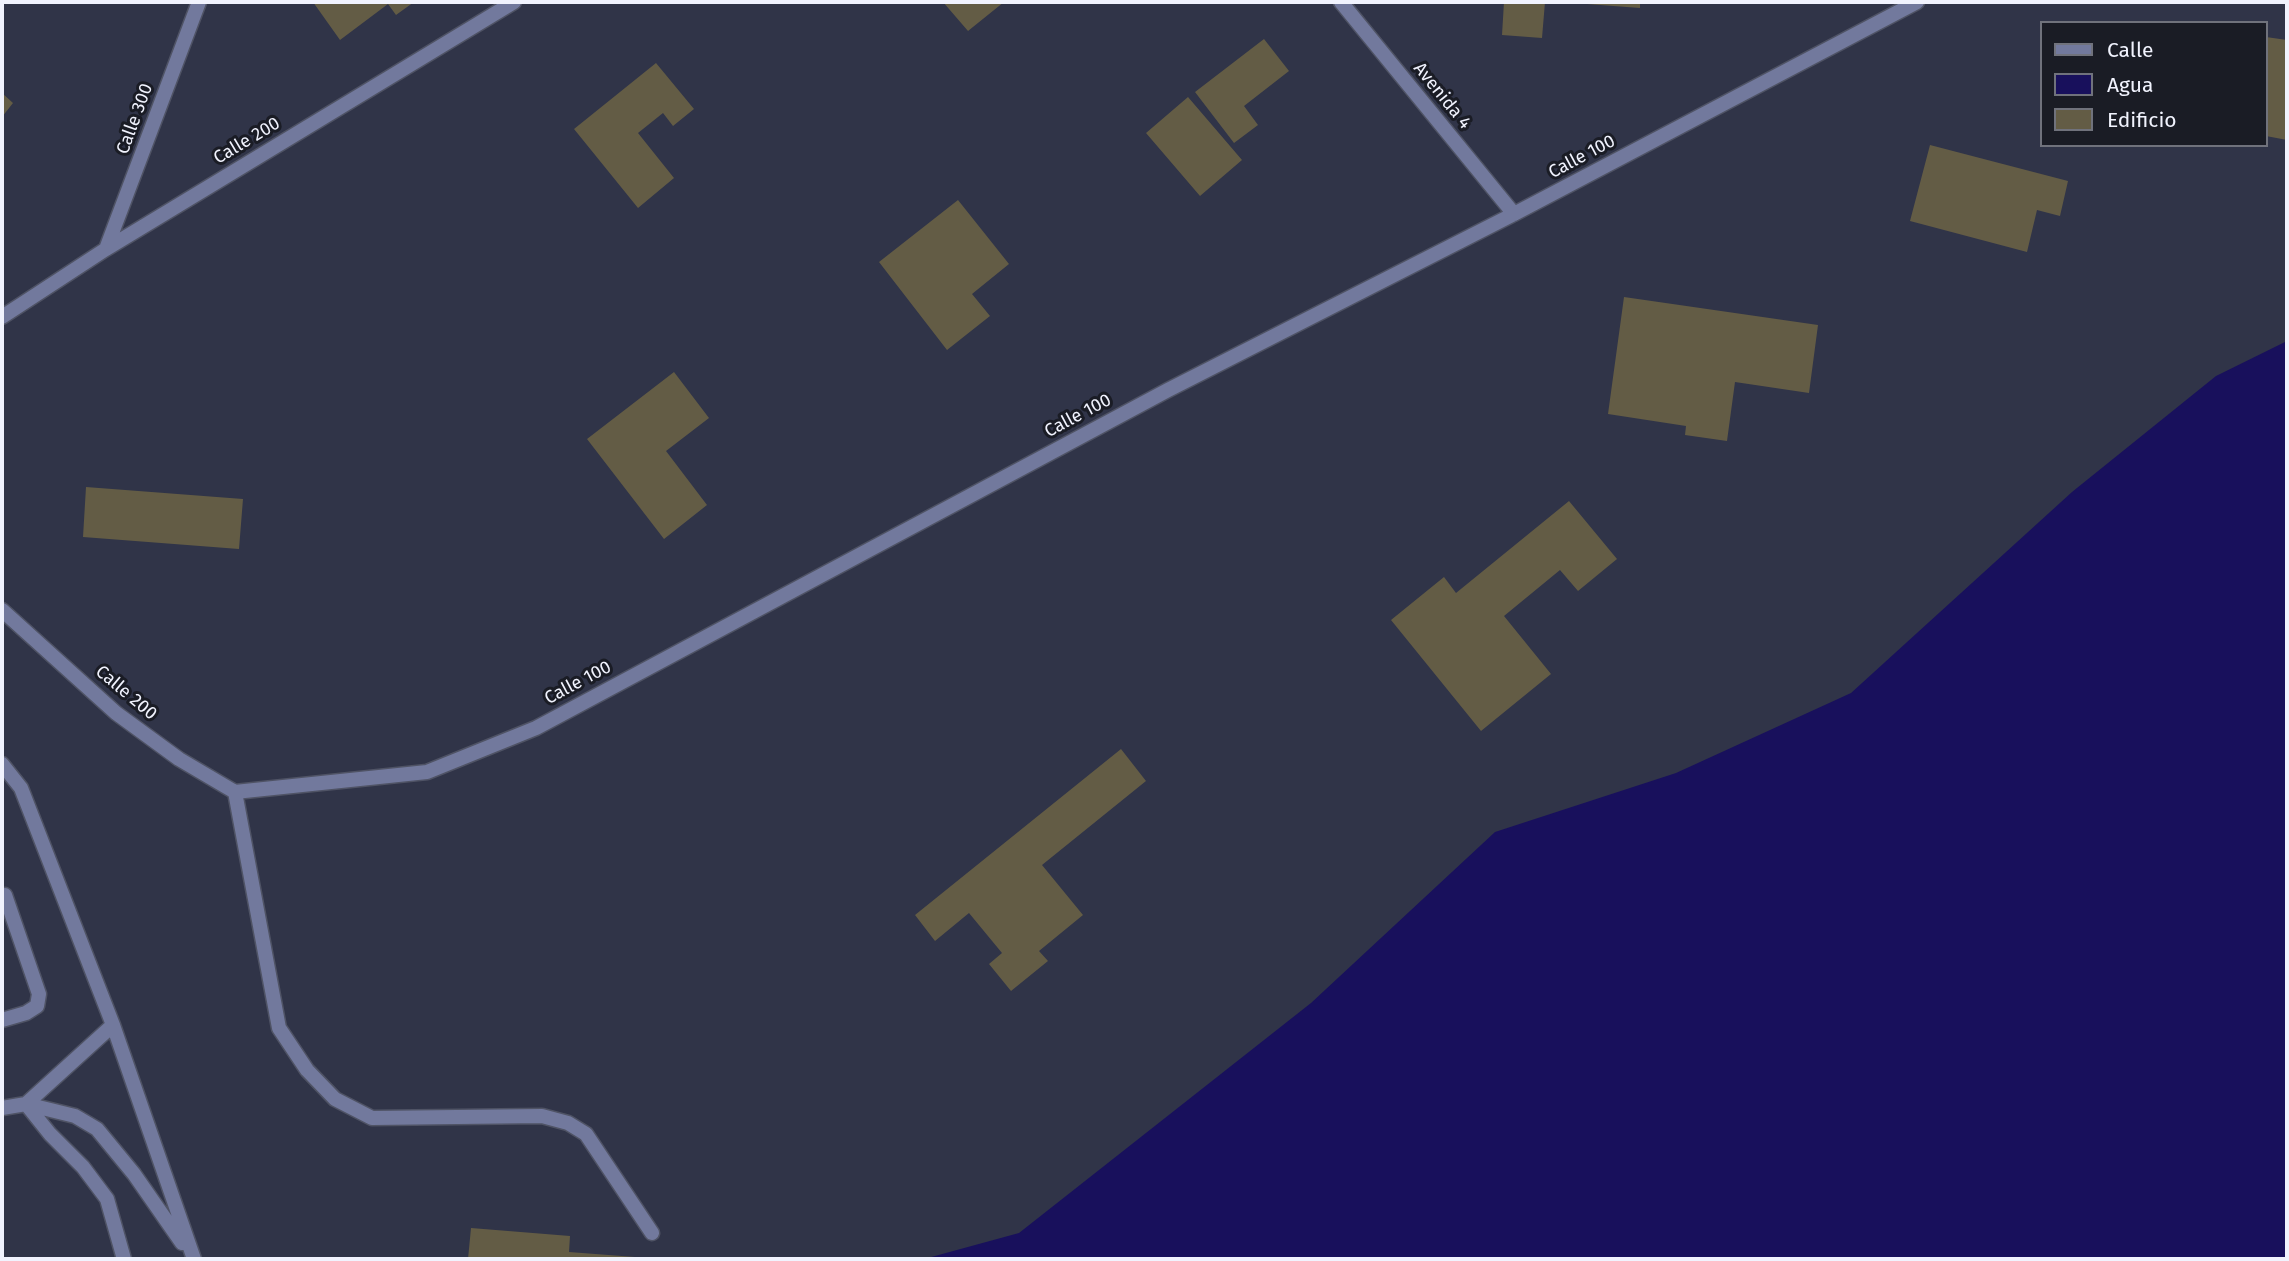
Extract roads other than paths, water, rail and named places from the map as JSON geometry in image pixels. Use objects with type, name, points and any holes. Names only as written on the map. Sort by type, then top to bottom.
[{"type":"street","name":"Calle 300","points":[[106,249],[199,2]]},
{"type":"street","name":"Calle 200","points":[[2,317],[106,249],[514,2]]},
{"type":"street","name":"Avenida 4","points":[[1341,2],[1514,214]]},
{"type":"street","name":"Calle 100","points":[[234,792],[427,772],[536,727],[1168,390],[1514,214],[1917,2]]},
{"type":"street","name":"Calle 200","points":[[2,610],[116,713],[179,759],[234,792]]},
{"type":"street","points":[[2,764],[21,788],[113,1025],[193,1259]]},
{"type":"street","points":[[234,792],[279,1028],[307,1070],[335,1099],[372,1118],[542,1116],[568,1123],[586,1134],[652,1233]]},
{"type":"street","points":[[2,1020],[26,1013],[37,1006],[39,994],[3,894]]},
{"type":"street","points":[[26,1104],[113,1025]]},
{"type":"street","points":[[26,1104],[50,1134],[83,1167],[107,1199],[124,1259]]},
{"type":"street","points":[[2,1108],[26,1104],[75,1116],[97,1129],[134,1174],[193,1259]]},
{"type":"water","points":[[2287,341],[2287,1259],[924,1259],[1019,1233],[1311,1003],[1495,832],[1676,773],[1851,693],[2072,492],[2216,376]]}]
